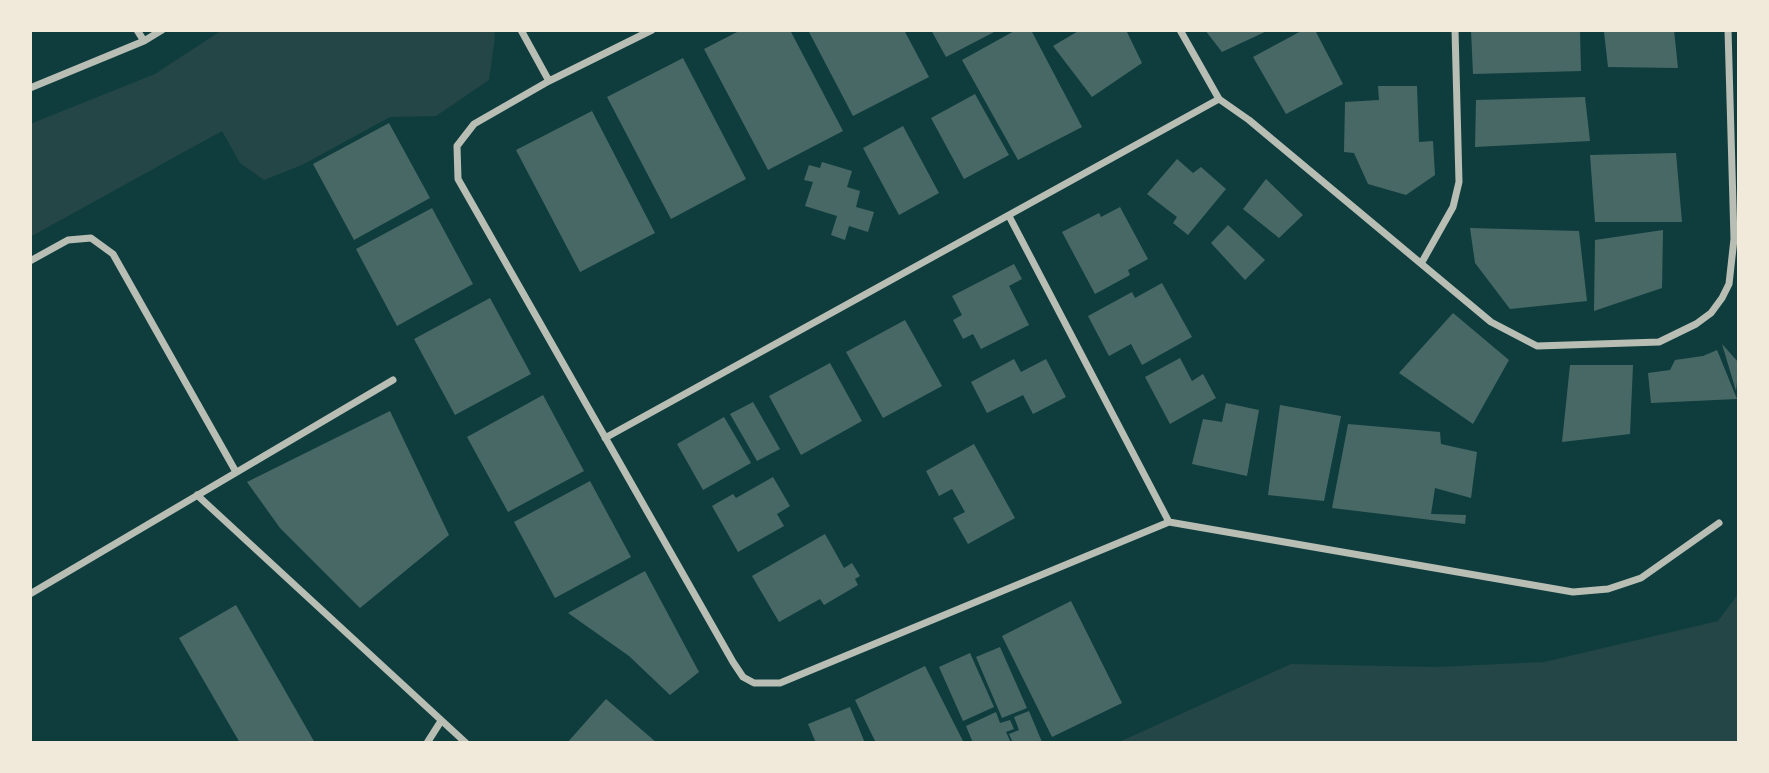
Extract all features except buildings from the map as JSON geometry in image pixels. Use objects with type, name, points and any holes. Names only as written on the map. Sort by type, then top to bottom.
[{"type":"street","points":[[137,30],[144,41]]},
{"type":"street","points":[[30,88],[144,41],[162,30]]},
{"type":"street","points":[[521,30],[549,81]]},
{"type":"street","points":[[652,30],[549,81],[474,124],[457,146],[458,179],[743,677],[767,685],[780,684],[1169,522],[1573,592],[1608,589],[1641,578],[1719,523]]},
{"type":"street","points":[[1180,30],[1219,99],[1249,120],[1491,322],[1516,338],[1537,346],[1659,342],[1681,333],[1711,313],[1729,284],[1733,261],[1728,30]]},
{"type":"street","points":[[1422,262],[1438,239],[1453,207],[1459,182],[1455,30]]},
{"type":"street","points":[[605,438],[1219,99]]},
{"type":"street","points":[[1009,216],[1169,522]]},
{"type":"street","points":[[30,261],[68,240],[91,238],[113,254],[236,472]]},
{"type":"street","points":[[30,594],[393,380]]},
{"type":"street","points":[[197,495],[466,743]]},
{"type":"street","points":[[428,743],[441,721]]},
{"type":"shaded area","points":[[222,30],[494,30],[495,37],[489,80],[436,116],[390,117],[302,165],[264,180],[240,163],[222,131],[30,237],[30,124],[155,74]]},
{"type":"shaded area","points":[[1739,593],[1739,743],[1117,743],[1291,664],[1436,667],[1544,662],[1718,621]]}]
